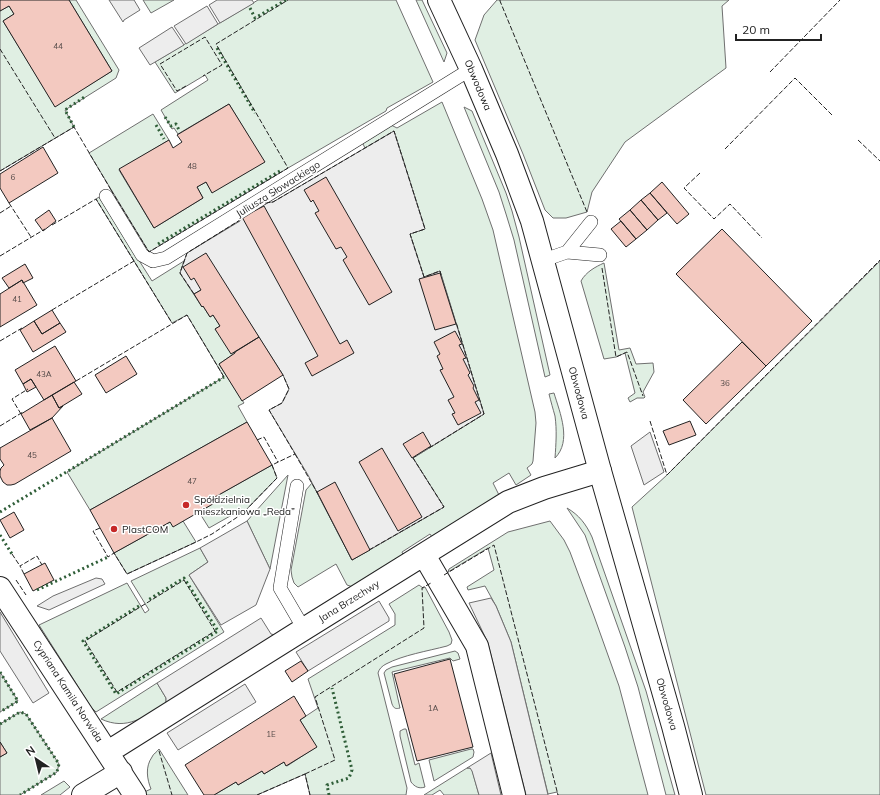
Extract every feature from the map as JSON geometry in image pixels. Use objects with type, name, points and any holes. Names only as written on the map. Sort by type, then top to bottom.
[{"type":"street","name":"Obwodowa","points":[[440,0],[507,154],[532,221],[544,260],[600,471],[671,719],[691,795]]},
{"type":"street","name":"Jana Brzechwy","points":[[108,752],[508,502],[544,488],[600,471]]},
{"type":"street","points":[[424,555],[477,646],[514,795]]},
{"type":"street","name":"Cypriana Kamila Norwida","points":[[0,588],[135,795]]},
{"type":"street","points":[[83,795],[121,772]]},
{"type":"lane","name":"Juliusza Słowackiego","points":[[106,196],[142,255],[153,261],[166,258],[471,69]]},
{"type":"lane","points":[[567,252],[591,222]]},
{"type":"lane","points":[[544,260],[567,252],[600,255]]},
{"type":"lane","points":[[297,486],[280,588],[304,629]]},
{"type":"green space","points":[[69,0],[76,0],[119,70],[116,78],[65,110],[74,127],[0,171],[0,11],[9,6],[14,14],[3,21],[55,106],[112,71]]},
{"type":"green space","points":[[143,0],[174,0],[151,13]]},
{"type":"green space","points":[[258,0],[396,0],[433,82],[387,108],[386,111],[149,252],[89,153],[153,114],[169,140],[119,170],[154,228],[203,198],[197,187],[206,182],[212,192],[264,162],[229,104],[178,134],[174,128],[172,129],[161,110],[208,80],[205,75],[175,93],[155,62]]},
{"type":"green space","points":[[416,0],[422,0],[447,53],[444,62]]},
{"type":"green space","points":[[497,0],[729,0],[722,6],[726,68],[625,142],[592,192],[587,212],[566,218],[553,218],[545,210],[475,40],[484,15]]},
{"type":"green space","points":[[442,102],[482,199],[493,230],[535,412],[536,423],[533,461],[527,468],[531,475],[516,485],[509,473],[493,483],[499,495],[432,537],[430,534],[402,552],[403,555],[353,587],[347,585],[336,564],[298,587],[294,583],[291,570],[306,490],[312,483],[352,560],[444,507],[413,458],[484,414],[440,271],[424,277],[410,234],[425,229],[394,131],[365,148],[362,142],[391,125],[397,128]]},
{"type":"green space","points":[[464,107],[472,111],[512,211],[550,375],[545,377],[514,240],[499,192]]},
{"type":"green space","points":[[99,197],[152,281],[184,261],[180,273],[202,307],[203,306],[210,317],[213,315],[220,326],[215,329],[235,353],[219,364],[244,403],[238,406],[247,422],[90,510],[67,472],[224,377],[187,315],[172,323],[96,199]]},
{"type":"green space","points":[[880,261],[880,795],[706,795],[632,507],[667,475]]},
{"type":"green space","points":[[604,263],[619,350],[630,348],[636,364],[653,363],[654,372],[643,392],[645,397],[637,398],[630,402],[628,398],[635,393],[625,353],[616,357],[604,359],[581,281],[591,270]]},
{"type":"green space","points":[[554,393],[564,435],[560,451],[555,458],[556,421],[549,394]]},
{"type":"green space","points":[[272,465],[277,478],[242,514],[239,511],[209,528],[199,512],[217,501],[215,497]]},
{"type":"green space","points":[[288,475],[270,569],[247,521]]},
{"type":"green space","points":[[567,508],[582,520],[592,537],[646,691],[675,795],[666,795],[638,687],[625,647],[585,535]]},
{"type":"green space","points":[[183,521],[196,542],[127,574],[114,553],[170,522]]},
{"type":"green space","points":[[550,521],[564,540],[570,552],[594,616],[619,686],[648,795],[558,795],[557,792],[548,794],[511,642],[496,606],[485,586],[468,590],[467,587],[494,570],[488,548],[448,572],[449,569],[508,532]]},
{"type":"green space","points":[[200,548],[208,562],[189,575],[224,632],[96,712],[91,707],[39,625],[127,583],[145,613],[149,610],[131,581]]},
{"type":"green space","points":[[419,585],[423,588],[425,587],[452,640],[451,644],[447,646],[408,656],[386,664],[379,670],[378,673],[407,788],[406,795],[310,795],[305,774],[257,795],[214,795],[236,782],[238,785],[262,771],[264,774],[284,762],[287,766],[316,747],[300,720],[318,708],[308,679],[395,625],[395,614],[389,604]]},
{"type":"green space","points":[[455,651],[458,653],[460,659],[453,661],[450,658],[392,672],[400,708],[394,708],[384,673],[386,670],[392,667]]},
{"type":"green space","points":[[0,672],[18,701],[0,712]]},
{"type":"green space","points":[[157,683],[166,698],[166,703],[143,717],[127,723],[119,724],[101,719]]},
{"type":"green space","points":[[20,712],[26,714],[59,764],[57,772],[20,795],[0,795],[0,757],[7,753],[0,742],[0,724]]},
{"type":"green space","points":[[406,729],[415,765],[419,763],[425,787],[417,787],[411,782],[400,736],[400,731]]},
{"type":"green space","points":[[159,749],[188,795],[144,795],[142,793],[151,789],[148,781],[148,765]]},
{"type":"green space","points":[[473,749],[474,752],[473,757],[434,781],[429,760]]},
{"type":"green space","points":[[467,768],[472,770],[479,795],[444,795],[440,790],[432,795],[424,795]]},
{"type":"green space","points":[[64,781],[70,787],[60,795],[41,795]]},
{"type":"shaded area","points":[[109,0],[134,0],[140,10],[123,22]]},
{"type":"shaded area","points":[[217,0],[252,0],[254,3],[220,23],[209,5]]},
{"type":"shaded area","points":[[207,6],[218,24],[186,44],[174,26]]},
{"type":"shaded area","points":[[172,27],[184,45],[150,65],[139,48]]},
{"type":"shaded area","points":[[394,131],[425,229],[410,234],[424,277],[440,271],[484,414],[413,458],[444,507],[352,560],[308,475],[269,410],[282,403],[289,389],[283,375],[221,278],[194,294],[180,273],[187,253],[240,221],[242,216],[264,203],[273,202]]},
{"type":"shaded area","points":[[650,432],[664,472],[644,485],[631,446]]},
{"type":"shaded area","points":[[247,521],[270,569],[256,605],[221,625],[189,575],[208,562],[200,548]]},
{"type":"shaded area","points":[[96,578],[102,579],[105,584],[49,610],[37,606],[53,596]]},
{"type":"shaded area","points":[[491,598],[496,606],[511,642],[548,795],[526,795],[488,643],[469,603]]},
{"type":"shaded area","points":[[379,601],[389,618],[389,621],[308,671],[296,652]]},
{"type":"shaded area","points":[[0,612],[49,693],[33,703],[0,651]]},
{"type":"shaded area","points":[[261,618],[271,634],[275,635],[166,703],[166,698],[157,683]]},
{"type":"shaded area","points":[[245,684],[256,702],[178,750],[167,733]]},
{"type":"shaded area","points":[[491,753],[501,795],[479,795],[472,771],[470,768],[467,768]]},
{"type":"building","points":[[0,0],[69,0],[112,71],[55,107],[3,21],[14,14],[9,6],[0,11]]},
{"type":"building","points":[[229,104],[265,162],[212,193],[206,182],[197,187],[203,198],[154,228],[119,169],[169,140],[173,148],[182,142],[177,135]]},
{"type":"building","points":[[43,147],[58,173],[9,203],[0,188],[0,174]]},
{"type":"building","points":[[326,177],[392,292],[369,305],[343,260],[347,257],[341,247],[336,249],[315,213],[319,211],[313,200],[311,202],[304,190]]},
{"type":"building","points":[[662,182],[689,214],[677,224],[650,193]]},
{"type":"building","points":[[650,193],[667,213],[658,220],[641,200]]},
{"type":"building","points":[[641,200],[658,220],[647,230],[630,210]]},
{"type":"building","points":[[264,206],[340,344],[347,340],[354,353],[312,376],[305,363],[318,356],[242,217]]},
{"type":"building","points":[[49,210],[56,221],[43,231],[35,220]]},
{"type":"building","points":[[630,210],[647,230],[636,239],[619,219]]},
{"type":"building","points":[[621,221],[636,239],[626,247],[611,229]]},
{"type":"building","points":[[722,229],[812,321],[766,366],[676,274]]},
{"type":"building","points":[[206,253],[259,337],[231,354],[215,329],[220,326],[213,315],[210,317],[194,294],[201,290],[194,278],[191,280],[183,267]]},
{"type":"building","points":[[25,264],[33,278],[23,283],[22,280],[9,288],[2,278]]},
{"type":"building","points":[[440,273],[456,324],[435,330],[419,279]]},
{"type":"building","points":[[22,280],[37,305],[0,327],[0,294]]},
{"type":"building","points":[[52,310],[60,323],[42,334],[34,321]]},
{"type":"building","points":[[34,321],[42,334],[60,323],[66,332],[33,352],[20,330]]},
{"type":"building","points":[[455,331],[462,344],[459,345],[466,358],[463,359],[470,373],[468,375],[479,400],[475,402],[481,413],[458,425],[452,414],[455,413],[448,400],[454,397],[440,370],[443,369],[437,356],[440,354],[434,342]]},
{"type":"building","points":[[259,337],[283,375],[242,401],[219,364]]},
{"type":"building","points":[[742,342],[766,366],[706,424],[683,400]]},
{"type":"building","points":[[55,346],[76,381],[44,400],[31,379],[23,384],[15,370]]},
{"type":"building","points":[[126,356],[137,374],[106,393],[95,375]]},
{"type":"building","points":[[31,379],[36,387],[27,392],[23,384]]},
{"type":"building","points":[[74,382],[82,394],[59,408],[52,395]]},
{"type":"building","points":[[52,395],[59,408],[63,406],[52,418],[30,430],[21,414]]},
{"type":"building","points":[[52,418],[71,451],[15,484],[7,485],[3,482],[0,476],[1,468],[4,465],[0,459],[0,448]]},
{"type":"building","points":[[690,421],[696,435],[669,445],[663,431]]},
{"type":"building","points":[[247,422],[272,465],[215,497],[218,501],[173,527],[170,522],[114,553],[90,510]]},
{"type":"building","points":[[423,432],[431,446],[412,458],[403,444]]},
{"type":"building","points":[[382,448],[422,517],[398,531],[359,462]]},
{"type":"building","points":[[335,482],[370,550],[352,560],[317,492]]},
{"type":"building","points":[[14,512],[24,530],[10,538],[0,520]]},
{"type":"building","points":[[45,563],[54,580],[33,591],[24,574]]},
{"type":"building","points":[[450,659],[473,747],[417,761],[394,674]]},
{"type":"building","points":[[301,661],[308,671],[292,682],[285,671]]},
{"type":"building","points":[[294,696],[306,716],[300,720],[317,747],[286,766],[284,762],[264,774],[262,771],[238,785],[236,782],[214,795],[204,795],[185,765]]},
{"type":"building","points":[[0,742],[7,753],[0,757]]},
{"type":"hedge","points":[[250,8],[255,18],[286,0]]},
{"type":"hedge","points":[[217,48],[255,113]]},
{"type":"hedge","points":[[74,127],[65,110],[86,96]]},
{"type":"hedge","points":[[165,117],[171,126],[176,124],[179,130]]},
{"type":"hedge","points":[[156,125],[164,139]]},
{"type":"hedge","points":[[158,244],[280,171]]},
{"type":"hedge","points":[[0,512],[224,377]]},
{"type":"hedge","points":[[0,535],[12,554]]},
{"type":"hedge","points":[[37,590],[108,557]]},
{"type":"hedge","points":[[139,606],[83,641],[116,694],[218,631],[184,578],[148,600]]},
{"type":"hedge","points":[[0,672],[18,701],[0,712]]},
{"type":"hedge","points":[[329,795],[327,785],[349,778],[352,770],[332,688]]},
{"type":"hedge","points":[[0,724],[20,712],[26,714],[59,764],[57,772],[20,795]]},
{"type":"fence","points":[[111,190],[149,252],[288,168],[216,44],[288,0]]},
{"type":"fence","points":[[500,0],[587,212]]},
{"type":"fence","points":[[770,72],[840,0]]},
{"type":"fence","points":[[186,86],[177,91],[160,64],[205,37],[222,65],[203,76]]},
{"type":"fence","points":[[0,49],[55,138]]},
{"type":"fence","points":[[725,149],[795,78],[833,116]]},
{"type":"fence","points":[[0,171],[74,127],[110,190]]},
{"type":"fence","points":[[265,203],[273,202],[394,131],[425,229],[410,234],[424,277],[440,271],[441,275]]},
{"type":"fence","points":[[858,140],[880,161]]},
{"type":"fence","points":[[700,173],[684,188],[714,219],[730,204],[762,238]]},
{"type":"fence","points":[[52,225],[96,199],[134,261]]},
{"type":"fence","points":[[9,203],[31,237]]},
{"type":"fence","points":[[0,213],[11,206]]},
{"type":"fence","points":[[194,294],[180,273],[187,253],[240,220],[242,216]]},
{"type":"fence","points":[[0,256],[45,229]]},
{"type":"fence","points":[[650,421],[667,475],[880,260]]},
{"type":"fence","points":[[52,310],[134,261],[172,323]]},
{"type":"fence","points":[[602,268],[616,357],[627,352],[643,396]]},
{"type":"fence","points":[[76,381],[187,315],[224,377]]},
{"type":"fence","points":[[429,448],[484,414],[456,322]]},
{"type":"fence","points":[[0,341],[22,328]]},
{"type":"fence","points":[[100,528],[93,531],[108,557],[114,553],[127,574],[212,534],[242,514],[277,478],[272,465],[295,454],[269,410],[282,403],[289,389],[283,375]]},
{"type":"fence","points":[[21,414],[12,399],[28,389]]},
{"type":"fence","points":[[0,426],[23,412]]},
{"type":"fence","points":[[257,440],[264,437],[278,462]]},
{"type":"fence","points":[[295,454],[318,494]]},
{"type":"fence","points":[[369,550],[444,507],[413,458],[416,456]]},
{"type":"fence","points":[[444,575],[494,545],[558,795]]},
{"type":"fence","points":[[12,554],[20,566]]},
{"type":"fence","points":[[24,574],[20,566],[37,556],[42,565]]},
{"type":"fence","points":[[16,580],[26,595]]},
{"type":"fence","points":[[184,580],[215,631],[117,692],[85,641],[184,580]]},
{"type":"fence","points":[[305,774],[335,760],[315,697],[424,628],[422,588],[431,583]]},
{"type":"fence","points":[[159,751],[172,795]]},
{"type":"fence","points":[[257,795],[305,774],[310,795]]},
{"type":"place","name":"Spółdzielnia mieszkaniowa „Reda”","points":[[186,505]]},
{"type":"place","name":"PlastCOM","points":[[114,529]]}]
